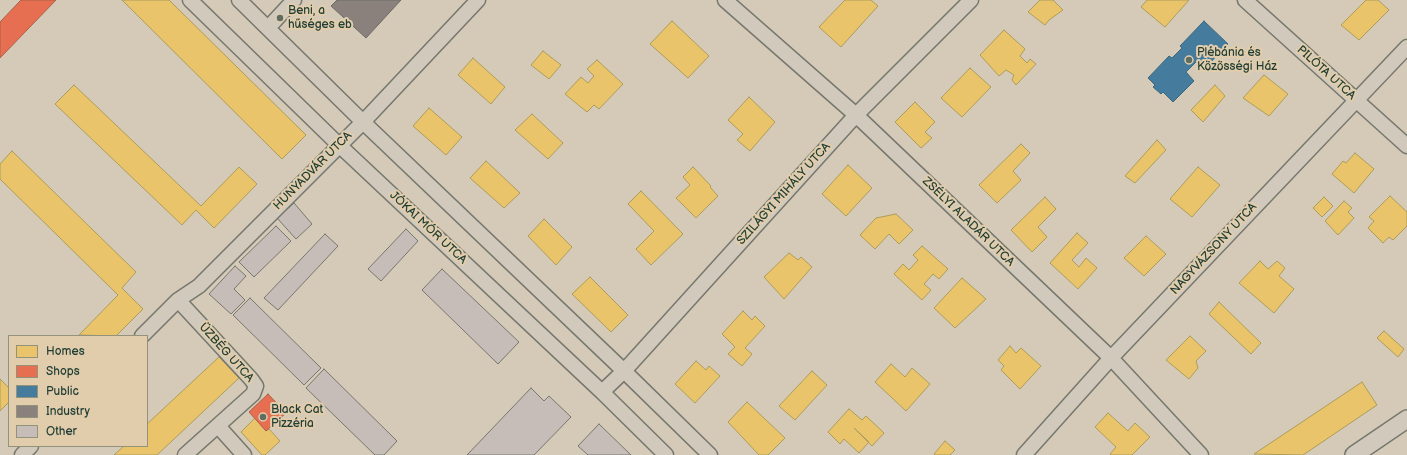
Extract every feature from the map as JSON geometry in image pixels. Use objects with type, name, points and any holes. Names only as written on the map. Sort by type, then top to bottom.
[{"type":"street","name":"JÓKAI MÓR UTCA","points":[[190,0],[339,145],[602,392],[666,455]]},
{"type":"street","points":[[239,0],[363,122],[710,455]]},
{"type":"street","points":[[268,28],[294,0]]},
{"type":"street","name":"HUNYADVÁR UTCA","points":[[143,335],[178,300],[199,286],[363,122],[478,0]]},
{"type":"street","name":"ZSÉLYI ALADÁR UTCA","points":[[724,0],[856,115],[1111,358],[1201,455]]},
{"type":"street","name":"SZILÁGYI MIHÁLY UTCA","points":[[602,392],[624,371],[856,115],[971,0]]},
{"type":"street","name":"PILÓTA UTCA","points":[[1245,0],[1407,146]]},
{"type":"street","name":"NAGYVÁZSONY UTCA","points":[[1024,455],[1111,358],[1407,46]]},
{"type":"street","name":"ÜZBÉG UTCA","points":[[178,300],[252,379],[256,386],[253,394],[185,455]]},
{"type":"street","points":[[1354,455],[1407,419]]},
{"type":"street","points":[[218,426],[244,455]]},
{"type":"street","points":[[22,455],[30,447]]},
{"type":"building: Homes","points":[[122,0],[169,0],[306,135],[282,159]]},
{"type":"building: Homes","points":[[845,0],[871,0],[878,6],[841,47],[819,27]]},
{"type":"building: Homes","points":[[1040,0],[1053,0],[1063,10],[1049,20],[1045,25],[1028,12]]},
{"type":"building: Homes","points":[[1147,0],[1189,0],[1165,27],[1141,7]]},
{"type":"building: Homes","points":[[1366,0],[1378,0],[1389,10],[1359,40],[1341,25]]},
{"type":"building: Homes","points":[[672,21],[709,56],[688,78],[650,44]]},
{"type":"building: Homes","points":[[1004,30],[1025,49],[1020,56],[1027,63],[1030,59],[1036,64],[1016,85],[1012,80],[1014,75],[1006,70],[999,76],[980,55]]},
{"type":"building: Homes","points":[[543,51],[561,65],[549,79],[531,65]]},
{"type":"building: Homes","points":[[473,58],[505,87],[491,104],[458,75]]},
{"type":"building: Homes","points":[[597,60],[623,84],[599,109],[594,105],[587,112],[565,94],[581,77],[588,83],[594,76],[587,69]]},
{"type":"building: Homes","points":[[970,68],[991,87],[962,117],[941,98]]},
{"type":"building: Homes","points":[[1264,75],[1288,94],[1269,116],[1243,98]]},
{"type":"building: Homes","points":[[74,85],[201,206],[239,167],[257,184],[214,228],[196,210],[182,225],[55,104]]},
{"type":"building: Homes","points":[[1215,85],[1225,96],[1203,122],[1191,110]]},
{"type":"building: Homes","points":[[749,97],[775,122],[750,151],[737,140],[743,134],[728,120]]},
{"type":"building: Homes","points":[[915,102],[935,122],[925,132],[932,138],[921,148],[895,122]]},
{"type":"building: Homes","points":[[429,108],[462,137],[446,155],[413,126]]},
{"type":"building: Homes","points":[[532,114],[563,143],[548,159],[515,130]]},
{"type":"building: Homes","points":[[1157,140],[1166,150],[1135,183],[1125,176]]},
{"type":"building: Homes","points":[[1021,144],[1030,153],[1013,171],[1021,180],[997,203],[979,185]]},
{"type":"building: Homes","points":[[12,151],[136,272],[122,288],[143,309],[117,335],[79,335],[118,295],[0,179],[0,164]]},
{"type":"building: Homes","points":[[1355,153],[1374,169],[1354,193],[1332,174],[1343,161],[1346,163]]},
{"type":"building: Homes","points":[[486,161],[520,193],[504,208],[470,178]]},
{"type":"building: Homes","points":[[848,165],[872,188],[846,216],[822,194]]},
{"type":"building: Homes","points":[[693,167],[711,186],[710,187],[718,196],[696,218],[676,198],[690,185],[683,177]]},
{"type":"building: Homes","points":[[1198,167],[1220,185],[1192,217],[1170,199]]},
{"type":"building: Homes","points":[[641,191],[683,234],[651,265],[636,249],[654,231],[628,204]]},
{"type":"building: Homes","points":[[1390,196],[1407,212],[1407,226],[1393,240],[1389,237],[1383,243],[1368,228],[1374,221],[1369,217]]},
{"type":"building: Homes","points":[[1045,197],[1056,209],[1038,227],[1047,237],[1032,252],[1011,230]]},
{"type":"building: Homes","points":[[1324,197],[1333,206],[1322,217],[1313,208]]},
{"type":"building: Homes","points":[[1344,201],[1352,208],[1348,212],[1354,218],[1338,235],[1325,221]]},
{"type":"building: Homes","points":[[896,214],[913,230],[899,244],[889,234],[875,249],[860,235],[876,218]]},
{"type":"building: Homes","points":[[544,219],[572,247],[556,265],[528,236]]},
{"type":"building: Homes","points":[[1077,233],[1088,243],[1072,260],[1079,267],[1086,258],[1097,268],[1078,289],[1050,263]]},
{"type":"building: Homes","points":[[1146,236],[1166,254],[1144,276],[1124,258]]},
{"type":"building: Homes","points":[[922,246],[948,269],[939,279],[933,274],[924,284],[931,290],[922,300],[894,274],[903,264],[909,270],[918,260],[913,255]]},
{"type":"building: Homes","points":[[789,253],[798,260],[801,257],[812,267],[784,299],[764,277]]},
{"type":"building: Homes","points":[[1260,261],[1268,269],[1277,261],[1285,268],[1279,276],[1294,289],[1274,313],[1239,283]]},
{"type":"building: Homes","points":[[590,277],[628,315],[611,332],[572,294]]},
{"type":"building: Homes","points":[[962,278],[986,299],[955,328],[934,308]]},
{"type":"building: Homes","points":[[1219,302],[1261,343],[1251,354],[1209,314]]},
{"type":"building: Homes","points":[[743,311],[752,320],[755,316],[765,326],[745,348],[752,354],[742,366],[728,354],[735,347],[722,334]]},
{"type":"building: Homes","points":[[1384,331],[1404,349],[1398,357],[1377,338]]},
{"type":"building: Homes","points":[[1190,336],[1206,351],[1196,361],[1198,368],[1189,379],[1166,360]]},
{"type":"building: Homes","points":[[1010,346],[1016,353],[1021,348],[1041,366],[1020,389],[1001,370],[1004,366],[998,360]]},
{"type":"building: Homes","points":[[219,357],[239,378],[157,455],[114,455],[123,447],[148,447],[148,423]]},
{"type":"building: Homes","points":[[696,361],[706,370],[709,366],[720,376],[695,403],[675,384]]},
{"type":"building: Homes","points":[[891,364],[905,377],[912,368],[930,384],[906,411],[875,382]]},
{"type":"building: Homes","points":[[812,371],[827,385],[795,420],[779,406]]},
{"type":"building: Homes","points":[[0,379],[8,387],[8,403],[0,411]]},
{"type":"building: Homes","points":[[1362,382],[1377,405],[1303,455],[1254,454]]},
{"type":"building: Homes","points":[[747,402],[785,438],[768,455],[759,455],[728,422]]},
{"type":"building: Homes","points":[[849,409],[862,420],[866,416],[884,433],[872,446],[869,443],[859,453],[844,439],[840,444],[828,432]]},
{"type":"building: Homes","points":[[1108,413],[1128,431],[1135,423],[1150,437],[1132,455],[1110,454],[1116,447],[1095,427]]},
{"type":"building: Homes","points":[[255,418],[266,431],[269,429],[280,441],[265,455],[262,455],[241,432]]},
{"type":"building: Homes","points":[[945,441],[955,450],[950,455],[935,455],[934,454]]},
{"type":"building: Shops","points":[[21,0],[56,0],[0,58],[0,22]]},
{"type":"building: Shops","points":[[268,394],[286,413],[266,431],[249,412]]},
{"type":"building: Public","name":"Plébánia és Közösségi Ház","points":[[1204,21],[1228,44],[1204,69],[1196,62],[1186,72],[1194,81],[1173,102],[1163,92],[1161,94],[1153,87],[1155,85],[1148,78],[1169,56],[1172,58],[1182,48],[1180,46]]},
{"type":"building: Industry","points":[[337,0],[401,0],[366,38],[331,6]]},
{"type":"building: Other","points":[[294,203],[312,224],[296,239],[277,218]]},
{"type":"building: Other","points":[[276,226],[291,241],[254,277],[239,262]]},
{"type":"building: Other","points":[[406,229],[418,241],[381,281],[368,269]]},
{"type":"building: Other","points":[[325,234],[338,246],[278,310],[264,298]]},
{"type":"building: Other","points":[[235,266],[246,276],[234,289],[245,300],[231,314],[209,294]]},
{"type":"building: Other","points":[[442,269],[519,342],[498,364],[422,290]]},
{"type":"building: Other","points":[[250,298],[321,368],[304,385],[233,315]]},
{"type":"building: Other","points":[[324,369],[397,441],[384,455],[375,455],[306,388]]},
{"type":"building: Other","points":[[531,388],[544,401],[549,396],[571,417],[534,455],[467,455]]},
{"type":"building: Other","points":[[599,424],[631,455],[588,455],[578,446]]},
{"type":"place","name":"Beni, a hűséges eb","points":[[280,18]]},
{"type":"place","name":"Plébánia és Közösségi Ház","points":[[1189,60]]},
{"type":"place","name":"Black Cat Pizzéria","points":[[263,417]]}]
